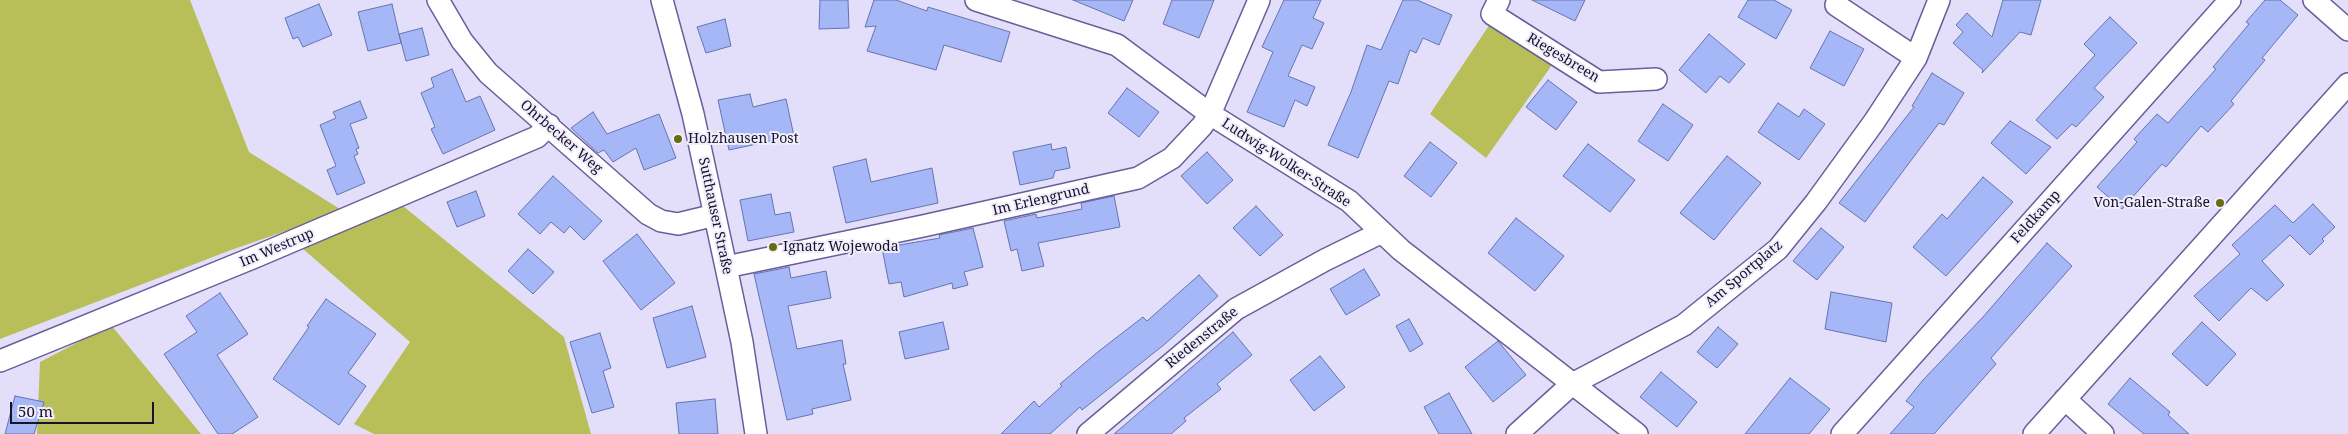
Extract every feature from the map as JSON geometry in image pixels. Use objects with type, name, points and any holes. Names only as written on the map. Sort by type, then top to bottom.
[{"type":"street","name":"Ohrbecker Weg","points":[[438,0],[462,41],[488,73],[648,214],[661,221],[678,224],[715,216]]},
{"type":"street","name":"Sutthauser Straße","points":[[662,0],[693,114],[742,342],[756,434]]},
{"type":"street","name":"Ludwig-Wolker-Straße","points":[[976,0],[1117,45],[1210,114],[1349,201],[1401,250],[1637,434]]},
{"type":"street","name":"Im Erlengrund","points":[[726,267],[923,226],[1138,178],[1172,158],[1202,126],[1210,114],[1258,0]]},
{"type":"street","name":"Riegesbreen","points":[[1499,0],[1492,14],[1599,82],[1656,79]]},
{"type":"street","name":"Am Sportplatz","points":[[1517,434],[1572,384],[1684,325],[1778,249],[1816,202],[1874,122],[1916,58],[1939,0]]},
{"type":"street","name":"Feldkamp","points":[[1842,434],[2230,0]]},
{"type":"street","points":[[2314,0],[2348,30]]},
{"type":"street","points":[[1836,5],[1916,58]]},
{"type":"street","points":[[2034,434],[2348,84]]},
{"type":"street","name":"Im Westrup","points":[[0,361],[255,257],[519,144],[537,136],[549,125]]},
{"type":"street","name":"Riedenstraße","points":[[1088,434],[1236,309],[1325,260],[1382,232]]},
{"type":"street","points":[[2065,399],[2103,434]]},
{"type":"green space","points":[[0,0],[190,0],[249,152],[343,211],[231,250],[0,339]]},
{"type":"green space","points":[[1492,21],[1554,62],[1486,158],[1430,114]]},
{"type":"green space","points":[[403,206],[564,337],[591,434],[374,434],[354,424],[410,342],[302,248]]},
{"type":"green space","points":[[111,325],[201,434],[37,434],[40,362]]},
{"type":"building","points":[[820,0],[848,0],[849,28],[819,29]]},
{"type":"building","points":[[874,0],[896,0],[927,11],[928,7],[1010,32],[1001,62],[944,45],[936,70],[867,51],[876,26],[865,27]]},
{"type":"building","points":[[1073,0],[1133,0],[1124,21]]},
{"type":"building","points":[[1172,0],[1214,0],[1199,38],[1163,24]]},
{"type":"building","points":[[1284,0],[1321,0],[1313,18],[1324,23],[1312,49],[1302,45],[1288,76],[1315,87],[1307,106],[1295,100],[1284,127],[1247,112],[1273,52],[1262,47]]},
{"type":"building","points":[[1403,0],[1417,0],[1452,15],[1439,45],[1423,38],[1416,53],[1410,50],[1398,84],[1389,81],[1358,158],[1328,145],[1351,92],[1367,45],[1381,50]]},
{"type":"building","points":[[1532,0],[1585,0],[1575,21]]},
{"type":"building","points":[[1748,0],[1774,0],[1792,10],[1776,39],[1738,17]]},
{"type":"building","points":[[2003,0],[2041,0],[2031,35],[2020,32],[1982,73],[1983,70],[1953,43],[1963,32],[1956,25],[1967,13],[1992,37]]},
{"type":"building","points":[[2265,0],[2280,0],[2298,15],[2262,58],[2265,60],[2231,101],[2234,104],[2208,132],[2201,126],[2166,167],[2162,164],[2122,209],[2097,187],[2137,142],[2134,139],[2157,114],[2168,123],[2216,69],[2213,67],[2249,24],[2246,22]]},
{"type":"building","points":[[319,4],[332,35],[303,47],[298,37],[293,39],[285,18]]},
{"type":"building","points":[[392,4],[401,43],[368,51],[358,12]]},
{"type":"building","points":[[2110,17],[2137,43],[2094,88],[2104,97],[2076,127],[2072,124],[2057,139],[2036,120],[2095,55],[2084,44]]},
{"type":"building","points":[[725,19],[731,46],[706,53],[697,27]]},
{"type":"building","points":[[422,28],[429,55],[406,61],[399,34]]},
{"type":"building","points":[[1830,31],[1864,49],[1844,86],[1810,68]]},
{"type":"building","points":[[1709,34],[1745,64],[1729,83],[1720,76],[1706,93],[1679,70]]},
{"type":"building","points":[[452,69],[466,102],[480,96],[495,130],[443,154],[431,129],[435,127],[421,93],[434,87],[431,78]]},
{"type":"building","points":[[1932,73],[1964,93],[1944,125],[1939,123],[1865,222],[1839,203],[1914,107],[1912,106]]},
{"type":"building","points":[[1548,80],[1577,102],[1556,130],[1526,107]]},
{"type":"building","points":[[1127,88],[1159,112],[1139,137],[1108,113]]},
{"type":"building","points":[[750,94],[753,107],[786,99],[794,136],[729,150],[718,100]]},
{"type":"building","points":[[360,101],[367,118],[350,124],[359,148],[356,149],[358,154],[354,156],[365,183],[337,195],[327,170],[336,166],[320,125],[336,118],[333,112]]},
{"type":"building","points":[[1778,103],[1799,117],[1804,109],[1825,124],[1799,160],[1758,132]]},
{"type":"building","points":[[1663,104],[1693,125],[1668,161],[1638,141]]},
{"type":"building","points":[[593,112],[607,134],[659,114],[676,158],[644,170],[636,148],[613,162],[604,150],[598,153],[571,128]]},
{"type":"building","points":[[2010,121],[2051,147],[2026,174],[1991,143]]},
{"type":"building","points":[[1430,142],[1457,163],[1431,197],[1404,176]]},
{"type":"building","points":[[1051,144],[1052,150],[1066,147],[1070,168],[1055,171],[1053,178],[1020,185],[1013,152]]},
{"type":"building","points":[[1588,144],[1635,180],[1610,212],[1563,176]]},
{"type":"building","points":[[1207,152],[1233,180],[1207,204],[1181,176]]},
{"type":"building","points":[[1727,156],[1761,183],[1714,240],[1680,213]]},
{"type":"building","points":[[866,159],[871,182],[932,168],[938,203],[846,223],[833,167]]},
{"type":"building","points":[[553,176],[602,221],[584,240],[570,226],[564,233],[551,222],[540,234],[518,214]]},
{"type":"building","points":[[1983,177],[2013,202],[1946,276],[1913,247],[1942,214],[1947,219]]},
{"type":"building","points":[[476,191],[485,216],[457,227],[447,202]]},
{"type":"building","points":[[771,194],[775,215],[790,212],[794,232],[748,241],[740,200]]},
{"type":"building","points":[[1114,196],[1120,227],[1038,243],[1044,266],[1022,271],[1017,249],[1011,251],[1004,221],[1036,214],[1037,218],[1082,209],[1081,203]]},
{"type":"building","points":[[2313,204],[2335,227],[2322,239],[2324,241],[2310,255],[2290,235],[2262,261],[2284,285],[2267,301],[2251,288],[2219,321],[2194,296],[2240,254],[2232,245],[2275,205],[2293,223]]},
{"type":"building","points":[[1256,206],[1283,235],[1260,256],[1233,228]]},
{"type":"building","points":[[1516,218],[1564,256],[1535,291],[1488,253]]},
{"type":"building","points":[[973,228],[983,267],[964,272],[968,285],[953,289],[952,283],[904,297],[901,282],[889,284],[882,248],[940,238],[939,235]]},
{"type":"building","points":[[1821,228],[1844,247],[1817,280],[1793,261]]},
{"type":"building","points":[[637,234],[675,283],[641,310],[603,261]]},
{"type":"building","points":[[2047,243],[2072,266],[1991,358],[1996,364],[1934,434],[1890,434],[1914,407],[1906,401],[1923,380],[1983,317]]},
{"type":"building","points":[[528,249],[554,272],[533,294],[508,271]]},
{"type":"building","points":[[789,267],[791,278],[826,271],[831,298],[788,306],[797,349],[842,340],[846,364],[843,364],[851,400],[812,409],[813,414],[787,420],[754,274]]},
{"type":"building","points":[[1364,269],[1380,295],[1346,315],[1330,289]]},
{"type":"building","points":[[1199,275],[1218,296],[1165,344],[1082,410],[1080,407],[1050,434],[1001,434],[1034,401],[1039,407],[1062,386],[1060,384],[1099,351],[1143,317],[1147,321]]},
{"type":"building","points":[[1831,292],[1892,303],[1886,342],[1825,329]]},
{"type":"building","points":[[220,293],[248,334],[217,355],[258,417],[232,434],[218,434],[164,354],[197,332],[186,316]]},
{"type":"building","points":[[326,299],[376,334],[348,373],[366,386],[339,425],[273,379]]},
{"type":"building","points":[[692,306],[706,357],[667,368],[653,318]]},
{"type":"building","points":[[1409,319],[1423,344],[1410,352],[1396,326]]},
{"type":"building","points":[[943,322],[949,349],[905,359],[899,332]]},
{"type":"building","points":[[2202,322],[2236,354],[2207,386],[2172,354]]},
{"type":"building","points":[[1718,327],[1738,344],[1717,368],[1697,352]]},
{"type":"building","points":[[1233,332],[1252,355],[1217,384],[1221,389],[1184,418],[1186,421],[1171,434],[1114,434]]},
{"type":"building","points":[[600,333],[611,368],[603,371],[614,407],[592,413],[570,342]]},
{"type":"building","points":[[1498,341],[1526,375],[1493,402],[1465,367]]},
{"type":"building","points":[[1320,356],[1345,387],[1314,411],[1290,380]]},
{"type":"building","points":[[1661,372],[1697,402],[1677,427],[1640,397]]},
{"type":"building","points":[[1790,378],[1830,409],[1809,434],[1745,434]]},
{"type":"building","points":[[2130,378],[2170,412],[2168,415],[2189,434],[2144,434],[2108,404]]},
{"type":"building","points":[[1449,393],[1472,434],[1439,434],[1424,407]]},
{"type":"building","points":[[15,396],[44,402],[34,434],[5,434]]},
{"type":"building","points":[[715,399],[718,434],[679,434],[676,403]]},
{"type":"place","name":"Holzhausen Post","points":[[678,139]]},
{"type":"place","name":"Von-Galen-Straße","points":[[2220,203]]},
{"type":"place","name":"Ignatz Wojewoda","points":[[773,247]]}]
